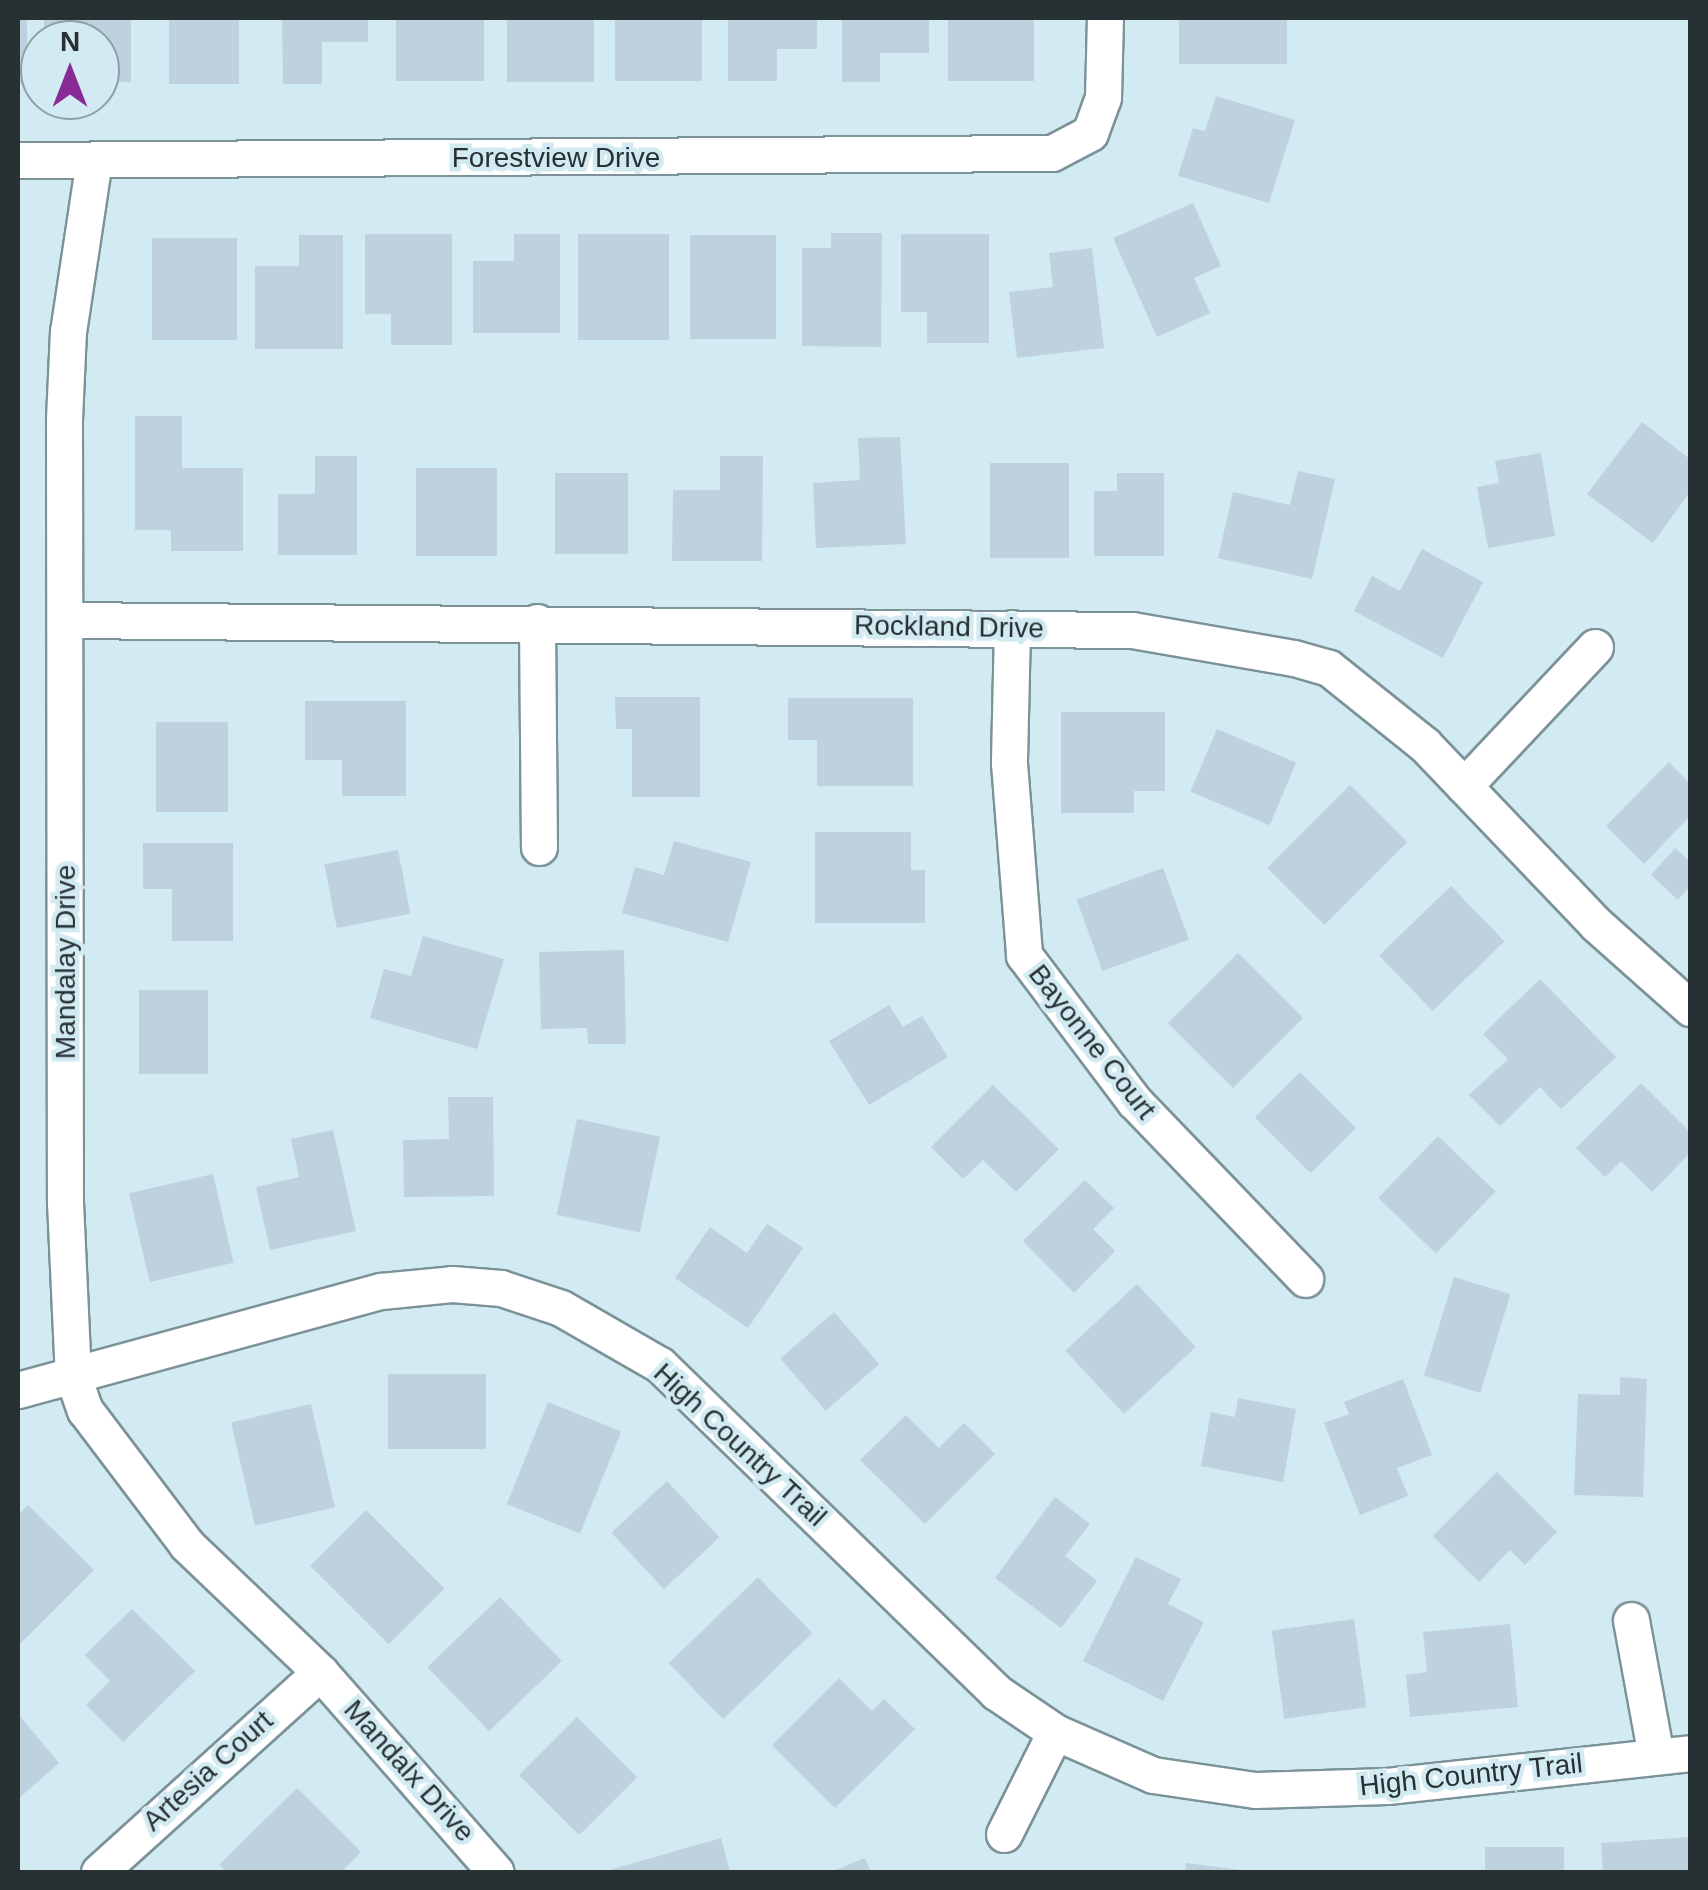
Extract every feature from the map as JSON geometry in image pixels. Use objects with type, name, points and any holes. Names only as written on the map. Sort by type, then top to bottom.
[{"type":"street","name":"Forestview Drive","points":[[18,160],[1001,156],[1052,152],[1090,133],[1103,98],[1105,18]]},
{"type":"street","name":"Mandalay Drive","points":[[94,160],[68,331],[65,1202],[72,1376],[84,1410],[186,1545],[320,1672]]},
{"type":"street","name":"Rockland Drive","points":[[67,620],[1132,630],[1329,668],[1424,744],[1598,925],[1690,1008]]},
{"type":"street","points":[[537,622],[539,847]]},
{"type":"street","name":"Bayonne Court","points":[[1012,628],[1009,764],[1024,956],[1134,1101],[1305,1279]]},
{"type":"street","points":[[1464,786],[1595,647]]},
{"type":"street","name":"High Country Trail","points":[[18,1390],[381,1291],[452,1284],[502,1288],[561,1308],[660,1365],[996,1692],[1055,1732],[1153,1775],[1255,1790],[1387,1786],[1673,1754],[1631,1620]]},
{"type":"street","name":"Artesia Court","points":[[98,1872],[320,1672]]},
{"type":"street","name":"Mandalx Drive","points":[[320,1672],[496,1872]]},
{"type":"street","points":[[1004,1834],[1055,1732]]},
{"type":"building","points":[[18,18],[27,18],[20,20],[18,84]]},
{"type":"building","points":[[131,18],[131,82],[120,82],[120,20],[44,20]]},
{"type":"building","points":[[169,18],[239,18],[239,84],[169,84]]},
{"type":"building","points":[[282,18],[368,18],[368,42],[322,42],[322,84],[283,84]]},
{"type":"building","points":[[396,18],[484,18],[484,81],[396,81]]},
{"type":"building","points":[[507,18],[594,18],[594,82],[507,82]]},
{"type":"building","points":[[615,18],[702,18],[702,81],[615,81]]},
{"type":"building","points":[[728,18],[817,18],[817,49],[777,49],[777,81],[728,81]]},
{"type":"building","points":[[842,18],[929,18],[929,53],[880,53],[880,82],[842,82]]},
{"type":"building","points":[[948,18],[1034,18],[1034,81],[948,81]]},
{"type":"building","points":[[1179,18],[1287,18],[1287,64],[1179,64]]},
{"type":"building","points":[[1216,96],[1295,120],[1269,203],[1178,176],[1193,128],[1205,131]]},
{"type":"building","points":[[1193,203],[1221,266],[1194,278],[1210,313],[1157,337],[1113,238]]},
{"type":"building","points":[[831,233],[882,233],[881,347],[802,346],[802,248],[831,248]]},
{"type":"building","points":[[365,234],[452,234],[452,345],[391,345],[391,314],[365,314]]},
{"type":"building","points":[[514,234],[560,234],[560,333],[473,333],[473,261],[514,261]]},
{"type":"building","points":[[578,234],[669,234],[669,340],[578,340]]},
{"type":"building","points":[[901,234],[989,234],[989,343],[927,343],[927,312],[901,312]]},
{"type":"building","points":[[299,235],[343,235],[343,349],[255,349],[255,266],[299,266]]},
{"type":"building","points":[[690,235],[776,235],[776,339],[690,339]]},
{"type":"building","points":[[152,238],[237,238],[237,340],[152,340]]},
{"type":"building","points":[[1092,248],[1104,348],[1017,358],[1009,292],[1053,287],[1049,253]]},
{"type":"building","points":[[135,416],[182,416],[182,468],[243,468],[243,551],[171,551],[171,530],[135,530]]},
{"type":"building","points":[[1642,422],[1690,459],[1690,492],[1653,543],[1587,494]]},
{"type":"building","points":[[900,437],[906,544],[816,548],[813,483],[860,480],[858,438]]},
{"type":"building","points":[[1541,453],[1555,536],[1488,548],[1477,487],[1499,483],[1495,461]]},
{"type":"building","points":[[315,456],[357,456],[357,555],[278,555],[278,494],[315,494]]},
{"type":"building","points":[[720,456],[763,456],[762,561],[672,561],[673,490],[720,490]]},
{"type":"building","points":[[990,463],[1069,463],[1069,558],[990,558]]},
{"type":"building","points":[[416,468],[497,468],[497,556],[416,556]]},
{"type":"building","points":[[1298,471],[1335,479],[1312,579],[1218,558],[1233,492],[1290,505]]},
{"type":"building","points":[[555,473],[628,473],[628,554],[555,554]]},
{"type":"building","points":[[1117,473],[1164,473],[1164,556],[1094,556],[1094,491],[1117,491]]},
{"type":"building","points":[[1422,549],[1483,582],[1443,658],[1354,611],[1372,576],[1400,591]]},
{"type":"building","points":[[615,697],[700,697],[700,797],[632,797],[632,729],[616,729]]},
{"type":"building","points":[[788,698],[913,698],[913,786],[817,786],[817,740],[788,740]]},
{"type":"building","points":[[305,701],[406,701],[406,796],[342,796],[342,760],[305,760]]},
{"type":"building","points":[[1061,712],[1165,712],[1165,791],[1134,791],[1134,813],[1061,813]]},
{"type":"building","points":[[156,722],[228,722],[228,812],[156,812]]},
{"type":"building","points":[[1217,729],[1296,763],[1270,825],[1190,792]]},
{"type":"building","points":[[1669,762],[1690,784],[1690,816],[1644,864],[1606,826]]},
{"type":"building","points":[[1350,785],[1407,842],[1325,925],[1267,868]]},
{"type":"building","points":[[815,832],[911,832],[911,870],[925,870],[925,923],[815,923]]},
{"type":"building","points":[[674,841],[751,862],[728,942],[622,913],[635,867],[664,875]]},
{"type":"building","points":[[143,843],[233,843],[233,941],[172,941],[172,889],[143,889]]},
{"type":"building","points":[[1675,848],[1690,862],[1690,886],[1678,900],[1651,875]]},
{"type":"building","points":[[398,850],[410,914],[337,928],[324,864]]},
{"type":"building","points":[[1163,868],[1189,939],[1103,971],[1077,899]]},
{"type":"building","points":[[1451,886],[1504,941],[1433,1011],[1379,955]]},
{"type":"building","points":[[423,936],[504,959],[477,1049],[370,1018],[384,969],[411,976]]},
{"type":"building","points":[[624,950],[626,1044],[588,1044],[587,1028],[541,1029],[539,952]]},
{"type":"building","points":[[1238,953],[1303,1018],[1233,1088],[1168,1023]]},
{"type":"building","points":[[1540,979],[1616,1057],[1561,1109],[1540,1087],[1500,1126],[1469,1095],[1508,1059],[1483,1034]]},
{"type":"building","points":[[139,990],[208,990],[208,1074],[139,1074]]},
{"type":"building","points":[[889,1005],[903,1027],[922,1016],[948,1057],[869,1105],[829,1041]]},
{"type":"building","points":[[1300,1072],[1356,1128],[1311,1173],[1255,1117]]},
{"type":"building","points":[[1641,1083],[1690,1132],[1690,1153],[1652,1192],[1621,1161],[1605,1177],[1576,1148]]},
{"type":"building","points":[[993,1085],[1059,1149],[1016,1192],[983,1160],[963,1179],[931,1147]]},
{"type":"building","points":[[448,1097],[493,1097],[494,1196],[404,1197],[403,1140],[449,1139]]},
{"type":"building","points":[[577,1119],[660,1137],[640,1233],[557,1215]]},
{"type":"building","points":[[333,1130],[356,1231],[270,1250],[256,1187],[299,1177],[291,1139]]},
{"type":"building","points":[[1438,1136],[1496,1192],[1436,1253],[1378,1198]]},
{"type":"building","points":[[213,1174],[233,1263],[150,1282],[129,1193]]},
{"type":"building","points":[[1085,1180],[1114,1208],[1093,1229],[1115,1251],[1074,1293],[1023,1241]]},
{"type":"building","points":[[767,1224],[803,1248],[748,1328],[675,1278],[710,1227],[747,1253]]},
{"type":"building","points":[[1454,1277],[1510,1294],[1480,1393],[1424,1375]]},
{"type":"building","points":[[1137,1284],[1196,1347],[1124,1414],[1065,1351]]},
{"type":"building","points":[[834,1312],[879,1364],[826,1411],[780,1359]]},
{"type":"building","points":[[388,1374],[486,1374],[486,1449],[388,1449]]},
{"type":"building","points":[[1620,1377],[1647,1379],[1643,1497],[1574,1495],[1578,1394],[1620,1395]]},
{"type":"building","points":[[1403,1379],[1432,1455],[1397,1468],[1408,1496],[1360,1515],[1324,1423],[1349,1414],[1344,1402]]},
{"type":"building","points":[[1238,1398],[1296,1409],[1283,1482],[1201,1466],[1211,1412],[1235,1417]]},
{"type":"building","points":[[548,1402],[621,1432],[580,1534],[507,1504]]},
{"type":"building","points":[[311,1404],[335,1507],[255,1526],[231,1422]]},
{"type":"building","points":[[906,1415],[939,1448],[964,1423],[995,1454],[925,1524],[860,1460]]},
{"type":"building","points":[[1497,1472],[1557,1532],[1525,1565],[1510,1550],[1479,1582],[1433,1536]]},
{"type":"building","points":[[667,1481],[720,1537],[664,1589],[611,1533]]},
{"type":"building","points":[[1055,1497],[1090,1524],[1065,1556],[1097,1581],[1061,1628],[995,1578]]},
{"type":"building","points":[[28,1505],[94,1570],[18,1646],[18,1516]]},
{"type":"building","points":[[366,1510],[444,1588],[389,1644],[310,1566]]},
{"type":"building","points":[[1136,1557],[1181,1579],[1168,1604],[1204,1622],[1163,1701],[1083,1661]]},
{"type":"building","points":[[758,1577],[812,1633],[723,1719],[669,1663]]},
{"type":"building","points":[[500,1597],[562,1661],[489,1731],[427,1667]]},
{"type":"building","points":[[132,1609],[195,1671],[123,1742],[86,1705],[110,1681],[85,1655]]},
{"type":"building","points":[[1354,1619],[1366,1707],[1284,1719],[1272,1631]]},
{"type":"building","points":[[1510,1624],[1518,1707],[1410,1717],[1406,1675],[1427,1672],[1423,1632]]},
{"type":"building","points":[[839,1678],[872,1711],[884,1699],[915,1729],[835,1808],[772,1745]]},
{"type":"building","points":[[18,1714],[59,1763],[18,1799]]},
{"type":"building","points":[[577,1717],[637,1777],[579,1835],[519,1775]]},
{"type":"building","points":[[297,1788],[361,1852],[341,1872],[227,1872],[219,1865]]},
{"type":"building","points":[[1690,1837],[1690,1872],[1603,1872],[1601,1843]]},
{"type":"building","points":[[721,1838],[730,1872],[606,1872],[606,1871]]},
{"type":"building","points":[[1485,1847],[1564,1847],[1564,1872],[1485,1872]]},
{"type":"building","points":[[865,1858],[871,1872],[831,1872]]},
{"type":"building","points":[[1186,1863],[1240,1870],[1240,1872],[1185,1872]]}]
